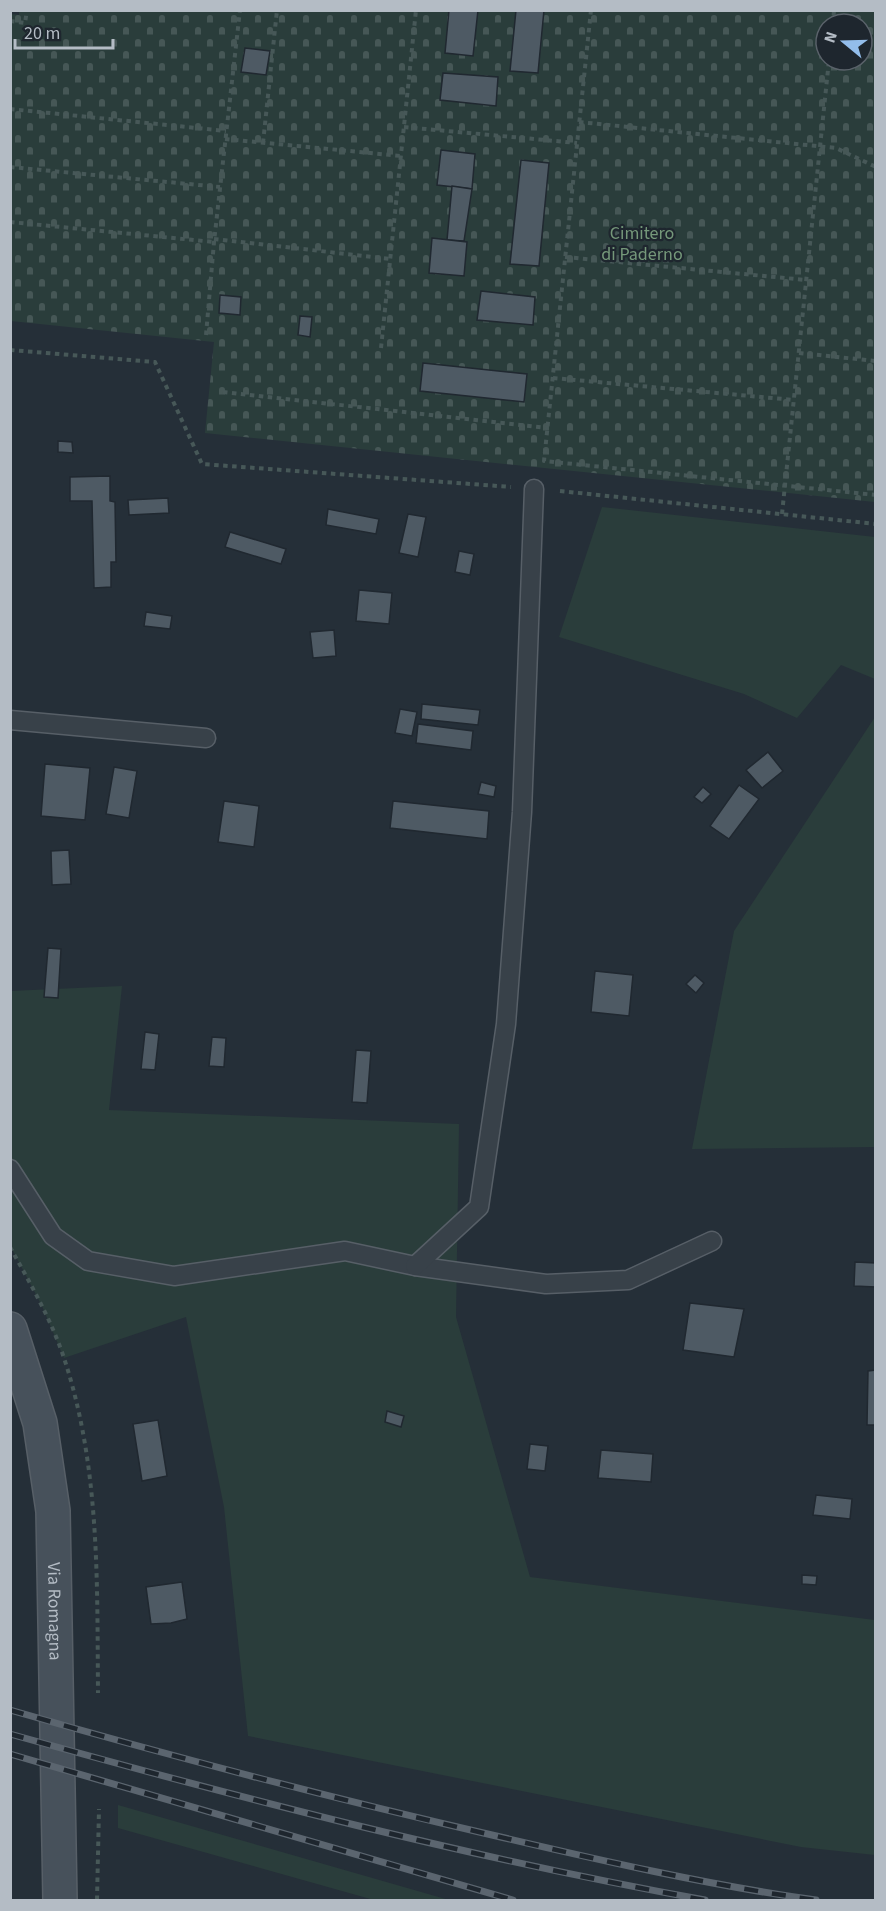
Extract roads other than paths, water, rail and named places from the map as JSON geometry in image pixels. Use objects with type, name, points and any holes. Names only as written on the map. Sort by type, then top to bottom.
[{"type":"main road","name":"Via Romagna","points":[[10,1329],[40,1423],[54,1511],[60,1900]]},
{"type":"lane","points":[[415,1266],[479,1207],[506,1024],[522,812],[534,489]]},
{"type":"lane","points":[[10,720],[206,738]]},
{"type":"lane","points":[[10,1169],[53,1236],[88,1261],[174,1276],[345,1251],[415,1266],[546,1284],[628,1280],[711,1240]]},
{"type":"railway","points":[[10,1710],[251,1776],[432,1821],[653,1871],[816,1900]]},
{"type":"railway","points":[[10,1734],[183,1781],[443,1846],[705,1900]]},
{"type":"railway","points":[[10,1754],[513,1900]]},
{"type":"park label","name":"Cimitero di Paderno","points":[[642,243]]}]
